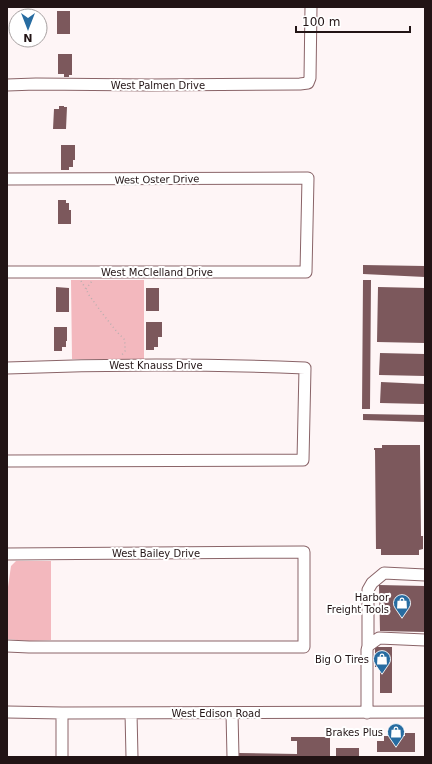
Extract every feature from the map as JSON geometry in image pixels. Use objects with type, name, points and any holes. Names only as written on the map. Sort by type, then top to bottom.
[{"type":"street","name":"West Palmen Drive","points":[[7,86],[36,84],[150,85],[308,83],[310,78],[311,7]]},
{"type":"street","name":"West Oster Drive","points":[[7,179],[308,178],[306,272]]},
{"type":"street","name":"West McClelland Drive","points":[[7,272],[306,272]]},
{"type":"street","name":"West Knauss Drive","points":[[7,368],[104,365],[228,365],[305,368],[303,460],[7,461]]},
{"type":"street","name":"West Bailey Drive","points":[[7,554],[304,552],[304,647],[7,646]]},
{"type":"street","points":[[367,713],[368,590],[372,583],[384,573],[425,575]]},
{"type":"street","points":[[368,646],[380,638],[425,640]]},
{"type":"street","name":"West Edison Road","points":[[7,712],[425,712]]},
{"type":"street","points":[[62,713],[62,757]]},
{"type":"street","points":[[131,713],[132,757]]},
{"type":"street","points":[[232,713],[233,757]]},
{"type":"path","points":[[80,279],[88,296],[124,339],[125,351]]},
{"type":"shaded area","points":[[71,280],[144,280],[144,359],[72,359]]},
{"type":"shaded area","points":[[16,561],[51,561],[51,640],[28,641],[7,639],[7,594],[11,566]]},
{"type":"building","points":[[57,11],[70,11],[70,34],[57,34]]},
{"type":"building","points":[[58,54],[72,54],[72,75],[69,75],[69,77],[64,77],[64,74],[58,74]]},
{"type":"building","points":[[59,106],[67,107],[66,129],[53,129],[54,109],[59,109]]},
{"type":"building","points":[[61,145],[75,145],[75,160],[73,160],[73,167],[69,167],[69,170],[61,170]]},
{"type":"building","points":[[58,200],[66,200],[66,203],[69,203],[69,210],[71,210],[71,224],[58,224]]},
{"type":"building","points":[[363,265],[425,266],[425,277],[363,274]]},
{"type":"building","points":[[363,280],[371,280],[370,409],[362,409]]},
{"type":"building","points":[[56,287],[69,288],[69,312],[56,312]]},
{"type":"building","points":[[378,287],[425,288],[425,343],[377,342]]},
{"type":"building","points":[[146,288],[159,288],[159,311],[146,311]]},
{"type":"building","points":[[146,322],[162,322],[162,337],[158,337],[158,347],[154,347],[154,350],[146,350]]},
{"type":"building","points":[[54,327],[67,327],[66,347],[62,347],[62,351],[54,351]]},
{"type":"building","points":[[380,353],[425,354],[425,376],[379,375]]},
{"type":"building","points":[[381,382],[425,384],[425,404],[380,403]]},
{"type":"building","points":[[363,414],[425,415],[425,422],[363,420]]},
{"type":"building","points":[[382,445],[420,445],[421,536],[423,536],[423,549],[419,550],[419,555],[381,555],[381,549],[376,549],[374,448],[382,448]]},
{"type":"building","name":"Harbor Freight Tools","points":[[379,585],[425,586],[425,632],[380,631]]},
{"type":"building","points":[[375,647],[392,647],[392,693],[380,693],[380,667],[375,667]]},
{"type":"building","name":"Brakes Plus","points":[[405,733],[415,733],[415,752],[377,752],[377,741],[384,741],[384,736],[405,736]]},
{"type":"building","points":[[291,737],[330,737],[330,757],[239,757],[239,753],[297,754],[297,741],[291,741]]},
{"type":"building","points":[[336,748],[359,748],[359,757],[336,757]]},
{"type":"place","name":"Harbor Freight Tools","points":[[402,618]]},
{"type":"place","name":"Big O Tires","points":[[382,674]]},
{"type":"place","name":"Brakes Plus","points":[[396,747]]}]
